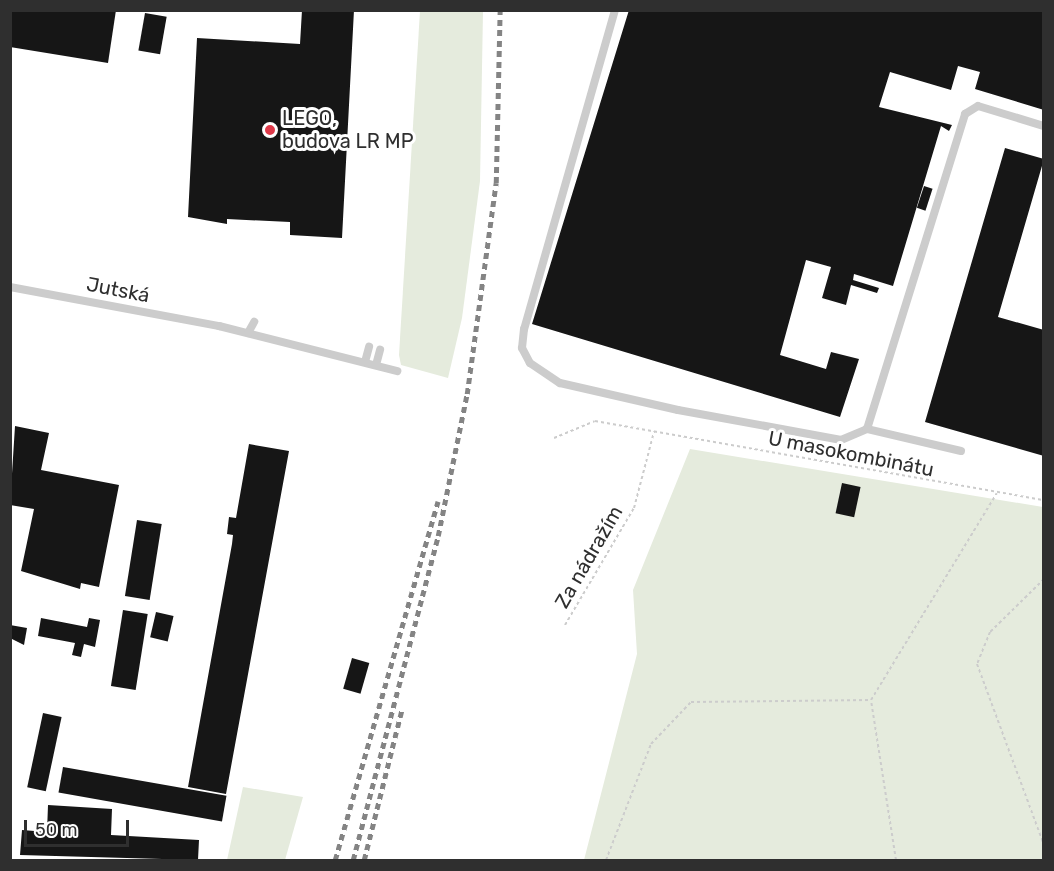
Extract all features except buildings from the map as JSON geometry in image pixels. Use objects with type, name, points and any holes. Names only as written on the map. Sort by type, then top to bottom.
[{"type":"lane","points":[[615,10],[524,329],[522,348],[530,363],[560,383],[678,410],[841,440],[867,429],[961,451]]},
{"type":"lane","points":[[867,429],[964,114],[978,105],[1044,126]]},
{"type":"lane","name":"Jutská","points":[[10,287],[223,327],[397,371]]},
{"type":"lane","points":[[223,327],[229,317]]},
{"type":"lane","points":[[248,333],[254,322]]},
{"type":"lane","points":[[365,362],[369,347]]},
{"type":"lane","points":[[376,365],[380,350]]},
{"type":"path","name":"U masokombinátu","points":[[554,438],[595,421],[997,494],[1043,500]]},
{"type":"path","name":"Za nádražím","points":[[565,625],[634,508],[654,432]]},
{"type":"path","points":[[896,861],[871,700],[997,494]]},
{"type":"path","points":[[1044,579],[990,632],[977,664],[1044,845]]},
{"type":"path","points":[[606,861],[651,744],[691,702],[871,700]]},
{"type":"shaded area","points":[[420,11],[483,11],[480,181],[462,318],[448,378],[401,365],[399,355]]},
{"type":"shaded area","points":[[690,449],[1043,507],[1043,860],[584,860],[637,654],[633,590]]},
{"type":"shaded area","points":[[243,787],[303,797],[285,860],[227,860]]},
{"type":"railway","points":[[353,860],[438,536],[467,394],[496,183],[500,10]]},
{"type":"railway","points":[[335,860],[438,501]]},
{"type":"railway","points":[[364,860],[402,709]]},
{"type":"place","name":"LEGO, budova LR MP","points":[[270,130]]}]
